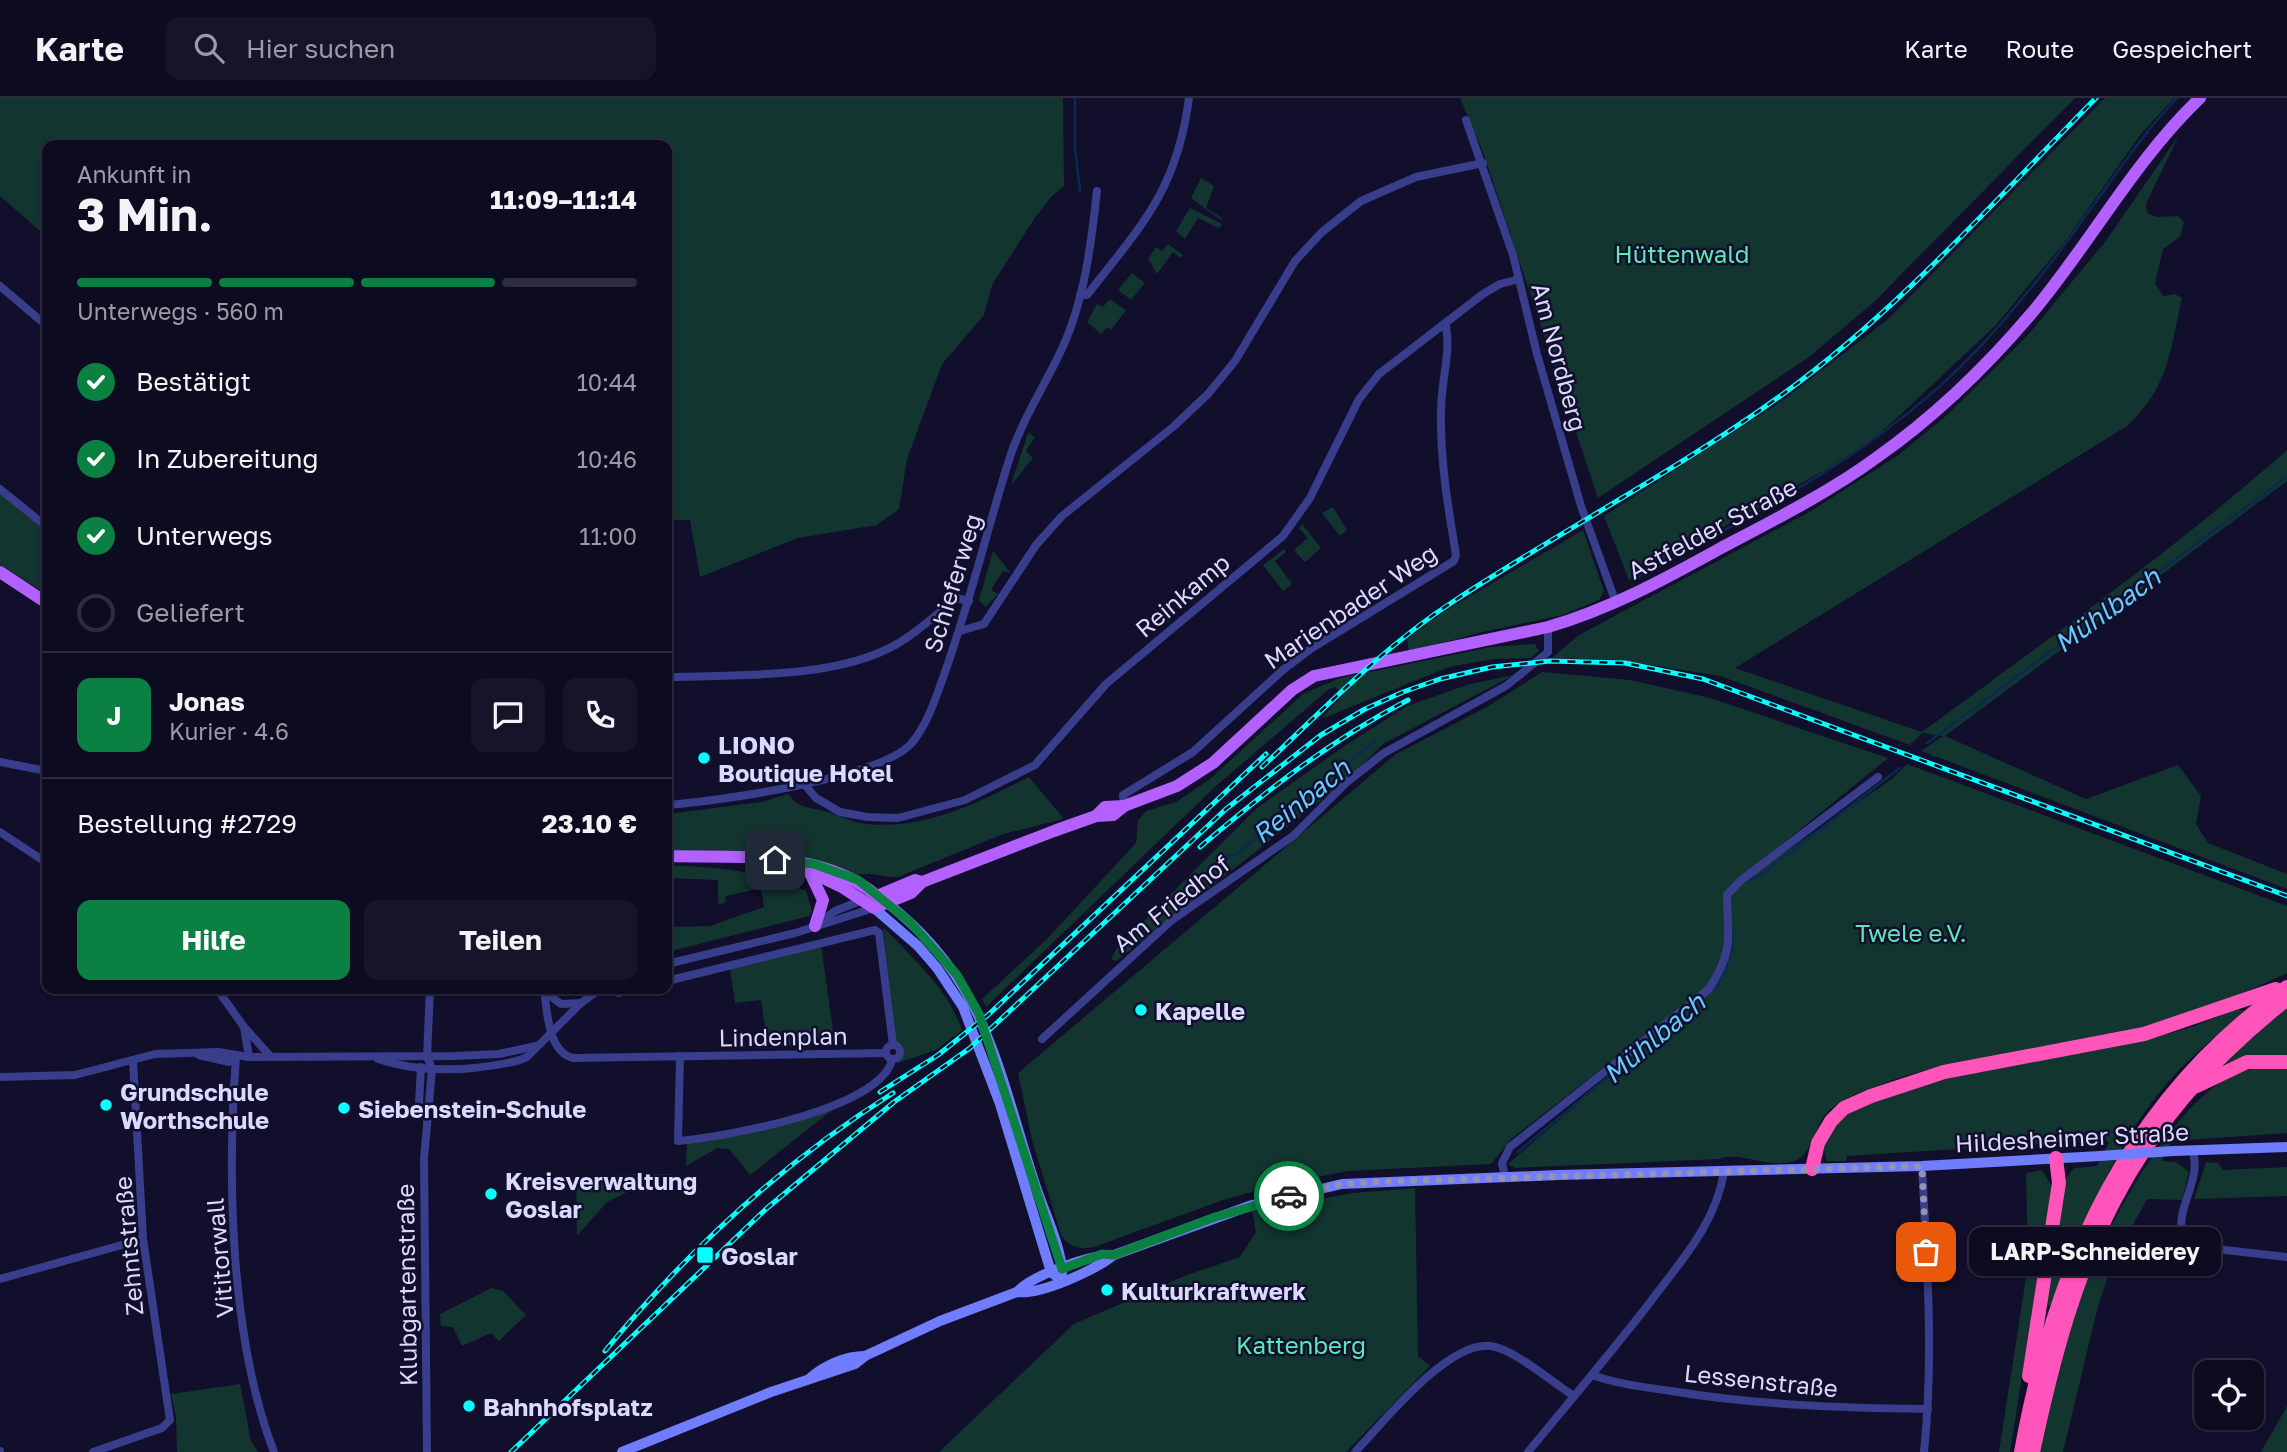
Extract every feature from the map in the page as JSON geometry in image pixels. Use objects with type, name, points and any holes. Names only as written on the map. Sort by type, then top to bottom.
[{"type":"highway","points":[[2033,1452],[2066,1317],[2098,1231],[2134,1164],[2186,1092],[2287,993]]},
{"type":"highway","points":[[1812,1170],[1818,1143],[1831,1121],[1844,1108],[1871,1096],[1944,1072],[2144,1034],[2287,993]]},
{"type":"highway","points":[[2024,1434],[2055,1312],[2084,1236],[2119,1166],[2154,1115],[2193,1068],[2248,1016],[2287,993]]},
{"type":"highway","points":[[2186,1092],[2247,1062],[2287,1062]]},
{"type":"highway","points":[[2021,1452],[2030,1366],[2059,1183],[2056,1158]]},
{"type":"main road","name":"Astfelder Straße","points":[[875,902],[915,880],[922,882],[1096,816],[1105,807],[1124,806],[1194,777],[1292,690],[1314,676],[1548,627],[1616,603],[1819,495],[1902,439],[1971,377],[2029,317],[2085,246],[2157,144],[2200,98]]},
{"type":"main road","points":[[0,572],[42,600]]},
{"type":"main road","points":[[672,856],[814,864],[858,880],[937,968],[963,1007],[1062,1281]]},
{"type":"main road","points":[[791,863],[863,900],[875,902]]},
{"type":"main road","points":[[810,872],[823,900],[815,926]]},
{"type":"main road","name":"Astfelder Straße","points":[[875,902],[888,904],[919,889],[922,882]]},
{"type":"main road","points":[[888,904],[946,960],[979,1014],[1057,1270]]},
{"type":"main road","name":"Hildesheimer Straße","points":[[1017,1292],[1028,1294],[1104,1263],[1114,1255],[1252,1205],[1342,1184],[1922,1166],[2287,1147]]},
{"type":"main road","name":"Hildesheimer Straße","points":[[622,1452],[810,1378],[820,1370],[853,1356],[865,1356],[940,1321],[1017,1292],[1024,1284],[1057,1270],[1102,1254],[1114,1255]]},
{"type":"street","points":[[1080,295],[1087,295],[1141,227],[1168,183],[1184,133],[1189,98]]},
{"type":"street","name":"Am Nordberg","points":[[1466,120],[1483,163],[1519,279],[1537,354],[1581,506],[1616,603]]},
{"type":"street","points":[[960,631],[984,624],[1037,545],[1062,516],[1173,427],[1208,394],[1235,361],[1295,261],[1322,232],[1361,201],[1416,177],[1483,163]]},
{"type":"street","name":"Schieferweg","points":[[672,805],[709,802],[804,784],[888,759],[911,744],[934,703],[960,631],[1018,434],[1059,355],[1080,295],[1091,244],[1097,191]]},
{"type":"street","name":"Reinkamp","points":[[804,784],[816,798],[840,812],[867,817],[898,818],[965,800],[1035,765],[1105,684],[1283,536],[1310,498],[1359,398],[1379,374],[1446,326],[1483,294],[1500,284],[1519,279]]},
{"type":"street","points":[[0,286],[42,322]]},
{"type":"street","name":"Marienbader Weg","points":[[1124,806],[1123,795],[1172,768],[1193,752],[1283,669],[1454,561],[1456,555],[1442,478],[1441,409],[1450,346],[1446,326]]},
{"type":"street","points":[[0,489],[42,523]]},
{"type":"street","points":[[672,677],[817,669],[849,663],[897,644],[956,598],[969,601]]},
{"type":"street","name":"Am Friedhof","points":[[1042,1039],[1172,920],[1293,836],[1347,782],[1384,753],[1520,678],[1548,652],[1548,627]]},
{"type":"street","points":[[0,762],[42,770]]},
{"type":"street","points":[[1505,1177],[1502,1163],[1510,1147],[1709,989],[1723,967],[1730,941],[1727,895],[1740,881],[1878,777]]},
{"type":"street","points":[[0,832],[42,860]]},
{"type":"street","name":"Astfelder Straße","points":[[815,926],[835,911],[863,900]]},
{"type":"street","name":"Astfelder Straße","points":[[672,963],[815,926],[875,902]]},
{"type":"street","points":[[672,980],[875,930],[878,933],[884,965],[893,1045],[872,1083],[846,1100],[754,1131],[678,1140],[680,1056]]},
{"type":"street","points":[[221,994],[244,1027],[271,1057]]},
{"type":"street","points":[[430,994],[427,1056],[432,1069]]},
{"type":"street","points":[[545,994],[552,1035]]},
{"type":"street","points":[[549,994],[561,1004],[581,1003]]},
{"type":"street","points":[[371,1056],[420,1069],[506,1063],[527,1057],[593,994]]},
{"type":"street","points":[[244,1027],[249,1057]]},
{"type":"street","name":"Lindenplan","points":[[552,1035],[559,1051],[573,1058],[889,1056]]},
{"type":"street","points":[[889,1056],[900,1053],[893,1045]]},
{"type":"street","points":[[0,1077],[75,1075],[155,1054],[195,1053],[225,1062],[236,1057],[499,1054],[536,1046]]},
{"type":"street","points":[[420,1069],[427,1056]]},
{"type":"street","name":"Vititorwall","points":[[236,1057],[231,1159],[236,1260],[250,1366],[264,1428],[274,1452]]},
{"type":"street","name":"Zehntstraße","points":[[93,1452],[166,1425],[170,1420],[143,1239],[133,1060]]},
{"type":"street","name":"Klubgartenstraße","points":[[420,1069],[419,1104],[426,1118]]},
{"type":"street","name":"Klubgartenstraße","points":[[428,1452],[423,1307],[426,1118],[430,1105],[432,1069]]},
{"type":"street","points":[[2193,1150],[2195,1171],[2181,1220],[2185,1237],[2197,1247],[2287,1257]]},
{"type":"street","points":[[1922,1166],[1929,1305],[1928,1409],[1923,1452]]},
{"type":"street","points":[[1528,1452],[1592,1375],[1700,1234],[1721,1193],[1724,1172]]},
{"type":"street","points":[[0,1279],[143,1239]]},
{"type":"street","points":[[1355,1452],[1435,1370],[1479,1346],[1493,1346],[1509,1353],[1574,1396]]},
{"type":"street","name":"Lessenstraße","points":[[1592,1375],[1607,1381],[1700,1396],[1809,1408],[1928,1409]]},
{"type":"green space","points":[[0,98],[1063,98],[1064,186],[1052,196],[1034,219],[992,285],[984,315],[942,364],[907,459],[899,509],[877,525],[798,538],[700,577],[690,520],[672,520],[672,140],[42,140],[42,233],[0,196]]},
{"type":"green space","name":"Hüttenwald","points":[[1460,98],[2075,98],[1875,301],[1809,357],[1598,498],[1483,152]]},
{"type":"green space","points":[[2105,98],[2174,98],[2141,134],[2064,243],[1995,326],[1886,428],[1848,457],[1629,580],[1604,516],[1786,398],[1887,320]]},
{"type":"green space","points":[[2179,135],[2146,204],[2147,213],[2157,217],[2178,216],[2184,222],[2180,237],[2163,249],[2155,283],[2163,296],[2175,294],[2182,298],[2166,367],[2152,397],[2141,411],[2127,426],[1735,668],[1922,732],[2153,560],[2287,450],[2287,481],[1945,736],[2086,799],[2178,765],[2201,796],[2196,824],[2208,843],[2287,874],[2287,889],[1921,751],[1943,736],[1922,733],[1910,745],[1720,676],[1619,660],[1552,658],[1579,635],[1811,511],[1897,456],[1947,415],[2027,336],[2105,242]]},
{"type":"green space","points":[[1201,178],[1214,186],[1206,208],[1222,218],[1221,220],[1191,198]]},
{"type":"green space","points":[[1190,208],[1222,224],[1219,228],[1198,218],[1185,239],[1176,231]]},
{"type":"green space","points":[[1168,244],[1183,255],[1181,258],[1173,252],[1157,274],[1148,259],[1156,247],[1162,251]]},
{"type":"green space","points":[[1132,273],[1145,283],[1131,300],[1118,290]]},
{"type":"green space","points":[[1110,299],[1126,310],[1111,330],[1107,327],[1101,334],[1087,322],[1097,304],[1103,307]]},
{"type":"green space","points":[[1028,433],[1035,437],[1026,451],[1033,458],[1011,485]]},
{"type":"green space","points":[[0,493],[42,528],[42,591],[0,565]]},
{"type":"green space","points":[[1333,507],[1347,530],[1340,536],[1322,513]]},
{"type":"green space","points":[[1302,524],[1321,548],[1305,562],[1294,550],[1308,538],[1299,528]]},
{"type":"green space","points":[[1583,530],[1604,591],[1599,600],[1563,615],[1482,632],[1409,652],[1407,639],[1445,611]]},
{"type":"green space","points":[[1284,549],[1286,552],[1275,561],[1292,584],[1283,591],[1263,565]]},
{"type":"green space","points":[[993,551],[1011,573],[1003,571],[991,590],[998,594],[986,607],[979,600]]},
{"type":"green space","points":[[1535,644],[1539,651],[1531,658],[1494,659],[1449,667],[1321,719],[1343,695],[1335,687],[1329,689],[1216,786],[986,1007],[982,999],[1047,939],[1136,843],[1138,821],[1146,811],[1176,802],[1210,779],[1303,694],[1340,678],[1491,647]]},
{"type":"green space","points":[[1542,672],[1630,680],[1710,698],[1888,758],[1738,880],[1725,894],[1729,941],[1710,985],[1511,1139],[1491,1164],[1348,1171],[1281,1184],[1223,1200],[1094,1247],[1079,1248],[1071,1245],[1061,1235],[1032,1140],[1018,1073],[1396,754],[1487,707]]},
{"type":"green space","points":[[1514,675],[1383,744],[1346,781],[1116,961],[1111,959],[1117,948],[1257,808],[1346,745],[1407,706],[1470,684]]},
{"type":"green space","name":"Twele e.V.","points":[[1907,764],[2287,906],[2287,973],[2206,1007],[2151,1024],[2094,1038],[1941,1066],[1869,1089],[1845,1099],[1828,1111],[1806,1152],[1797,1160],[1787,1163],[1727,1157],[1515,1168],[1508,1164],[1711,988],[1725,962],[1730,943],[1729,895],[1741,882],[1892,779]]},
{"type":"green space","points":[[1029,777],[1064,819],[1003,834],[898,877],[857,875],[819,862],[672,852],[672,813],[761,802],[788,794],[802,806],[860,823],[888,825],[930,819],[990,796]]},
{"type":"green space","points":[[672,865],[720,869],[789,884],[806,891],[812,911],[809,916],[672,951],[672,927],[710,926],[764,907],[761,888],[726,896],[725,903],[718,904],[718,880],[672,878]]},
{"type":"green space","points":[[883,927],[917,962],[948,1000],[962,1030],[936,1050],[898,1063]]},
{"type":"green space","points":[[821,945],[835,1044],[768,1046],[761,1000],[735,1003],[730,968]]},
{"type":"green space","points":[[2287,1007],[2287,1056],[2247,1055],[2224,1065],[2247,1038]]},
{"type":"green space","points":[[2237,1009],[2244,1011],[2180,1069],[2138,1122],[2090,1211],[2052,1305],[2045,1307],[2065,1180],[2074,1168],[2097,1166],[2109,1142],[2104,1140],[1847,1156],[1846,1161],[1827,1161],[1823,1148],[1837,1124],[1850,1113],[1881,1098],[1938,1080],[2153,1038],[2192,1027]]},
{"type":"green space","points":[[2287,1068],[2287,1133],[2172,1141],[2162,1161],[2176,1162],[2189,1172],[2182,1200],[2147,1199],[2113,1261],[2097,1310],[2063,1452],[2039,1452],[2057,1372],[2082,1293],[2107,1235],[2145,1168],[2191,1108],[2215,1086],[2245,1070]]},
{"type":"green space","points":[[831,1111],[750,1175],[729,1149],[717,1148],[686,1166],[687,1142],[739,1136]]},
{"type":"green space","points":[[2206,1162],[2218,1163],[2223,1170],[2287,1167],[2287,1196],[2194,1199]]},
{"type":"green space","points":[[2042,1170],[2052,1187],[2010,1452],[1999,1452],[2028,1265],[2026,1173]]},
{"type":"green space","points":[[674,1174],[639,1186],[607,1202],[577,1236],[576,1175]]},
{"type":"green space","name":"Kattenberg","points":[[1415,1188],[1418,1356],[1430,1366],[1346,1452],[939,1452],[1074,1324],[1187,1275],[1240,1257],[1256,1232],[1252,1211],[1353,1193]]},
{"type":"green space","points":[[491,1288],[503,1291],[526,1315],[499,1341],[491,1333],[462,1346],[453,1327],[441,1326],[440,1314]]},
{"type":"green space","points":[[240,1384],[251,1441],[258,1452],[177,1452],[176,1417],[171,1394]]},
{"type":"green space","points":[[2287,1406],[2287,1452],[2261,1452]]},
{"type":"waterway","name":"Reinbach","points":[[1075,98],[1075,149],[1080,191]]},
{"type":"waterway","points":[[1633,580],[1822,473],[1910,412],[1951,376],[2028,292],[2141,140],[2177,98]]},
{"type":"waterway","name":"Mühlbach","points":[[1927,743],[2287,477]]},
{"type":"waterway","name":"Reinbach","points":[[1224,857],[1234,856],[1376,740]]},
{"type":"waterway","name":"Mühlbach","points":[[1742,883],[1761,875],[1900,768]]},
{"type":"waterway","name":"Mühlbach","points":[[1518,1152],[1718,985],[1731,951],[1732,930]]},
{"type":"railway","points":[[1262,767],[1355,680],[1428,619],[1743,422],[1826,361],[1867,327],[1945,253],[2096,98]]},
{"type":"railway","points":[[511,1452],[766,1209],[894,1102],[970,1048],[1226,809],[1321,735],[1365,709],[1440,679],[1492,667],[1550,661],[1625,663],[1703,679],[2287,896]]},
{"type":"railway","points":[[1200,847],[1326,749],[1408,700]]},
{"type":"railway","points":[[880,1092],[938,1055],[988,1015],[1266,754]]},
{"type":"railway","points":[[605,1351],[670,1278],[739,1210],[813,1148],[893,1093]]},
{"type":"way so far","points":[[1289,1196],[1342,1184],[1370,1182],[1922,1166],[1926,1252]]},
{"type":"place","name":"LIONO Boutique Hotel","points":[[704,758]]},
{"type":"place","name":"Kapelle","points":[[1141,1010]]},
{"type":"place","name":"Grundschule Worthschule","points":[[106,1105]]},
{"type":"place","name":"Siebenstein-Schule","points":[[344,1108]]},
{"type":"place","name":"Kreisverwaltung Goslar","points":[[491,1194]]},
{"type":"place","name":"LARP-Schneiderey","points":[[1926,1252]]},
{"type":"place","name":"Goslar","points":[[705,1255]]},
{"type":"place","name":"Kulturkraftwerk","points":[[1107,1290]]},
{"type":"place","name":"Bahnhofsplatz","points":[[469,1406]]},
{"type":"route","points":[[775,860],[814,864],[858,880],[909,921],[957,975],[979,1014],[1012,1108],[1062,1269],[1102,1254],[1114,1255],[1252,1205],[1289,1196]]}]
